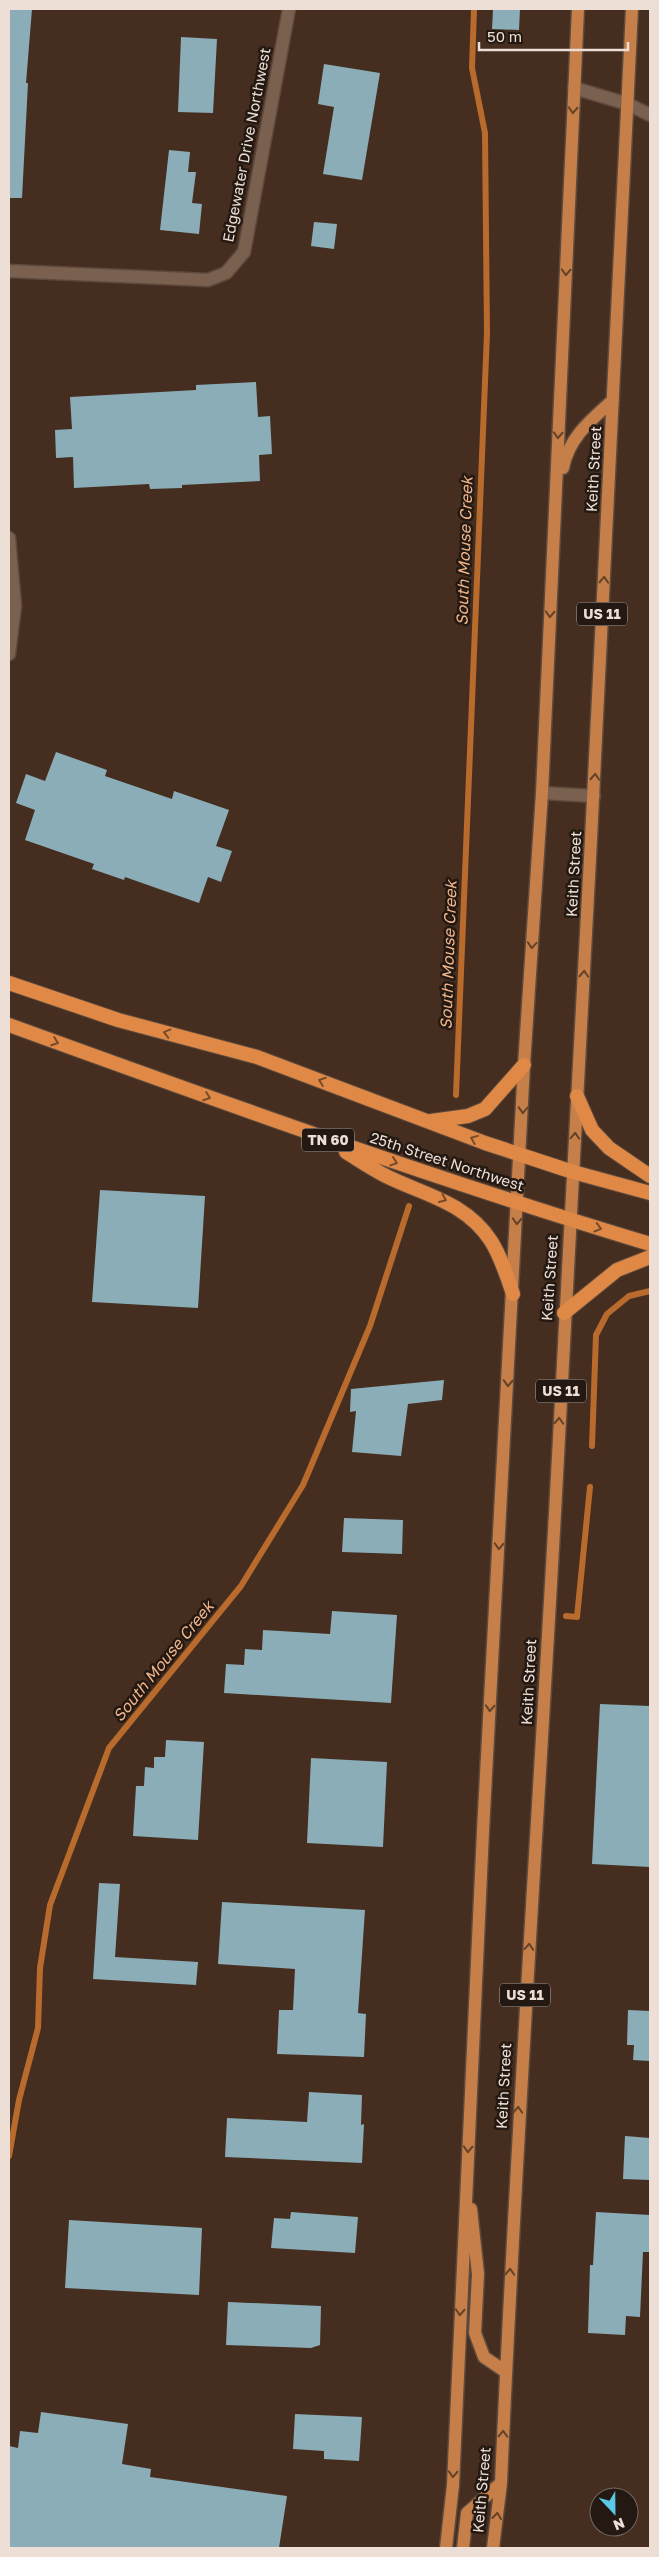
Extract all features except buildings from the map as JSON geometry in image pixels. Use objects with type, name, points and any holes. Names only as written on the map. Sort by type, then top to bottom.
[{"type":"highway","name":"25th Street Northwest","points":[[9,983],[118,1020],[257,1057],[520,1155],[650,1193]]},
{"type":"highway","name":"25th Street Northwest","points":[[9,1026],[321,1138],[570,1220],[650,1244]]},
{"type":"highway","points":[[430,1121],[468,1116],[485,1109],[524,1065]]},
{"type":"highway","points":[[577,1096],[592,1130],[609,1148],[650,1176]]},
{"type":"highway","points":[[321,1138],[386,1176],[452,1203],[490,1240],[503,1264],[513,1294]]},
{"type":"highway","points":[[564,1313],[617,1270],[650,1257]]},
{"type":"main road","name":"Keith Street","points":[[446,2548],[453,2485],[483,1832],[524,1065],[542,793],[578,9]]},
{"type":"main road","name":"Keith Street","points":[[493,2548],[501,2483],[519,2086],[550,1601],[564,1313],[594,796],[632,9]]},
{"type":"main road","points":[[555,509],[566,451],[582,428],[613,400]]},
{"type":"main road","points":[[466,2172],[478,2274],[475,2333],[484,2357],[506,2372]]},
{"type":"main road","points":[[463,2548],[466,2512],[501,2483]]},
{"type":"street","name":"Edgewater Drive Northwest","points":[[9,271],[208,280],[226,273],[244,252],[289,9]]},
{"type":"street","points":[[574,88],[628,104],[650,115]]},
{"type":"street","points":[[9,538],[15,606],[9,654]]},
{"type":"street","points":[[542,793],[594,796]]},
{"type":"waterway","name":"South Mouse Creek","points":[[456,1095],[487,333],[485,133],[472,68],[474,9]]},
{"type":"waterway","name":"South Mouse Creek","points":[[9,2156],[19,2100],[38,2028],[40,1968],[50,1905],[109,1748],[241,1586],[303,1485],[370,1326],[409,1206]]},
{"type":"waterway","points":[[592,1446],[596,1335],[607,1314],[629,1296],[650,1291]]},
{"type":"waterway","points":[[566,1616],[577,1617],[590,1487]]}]
